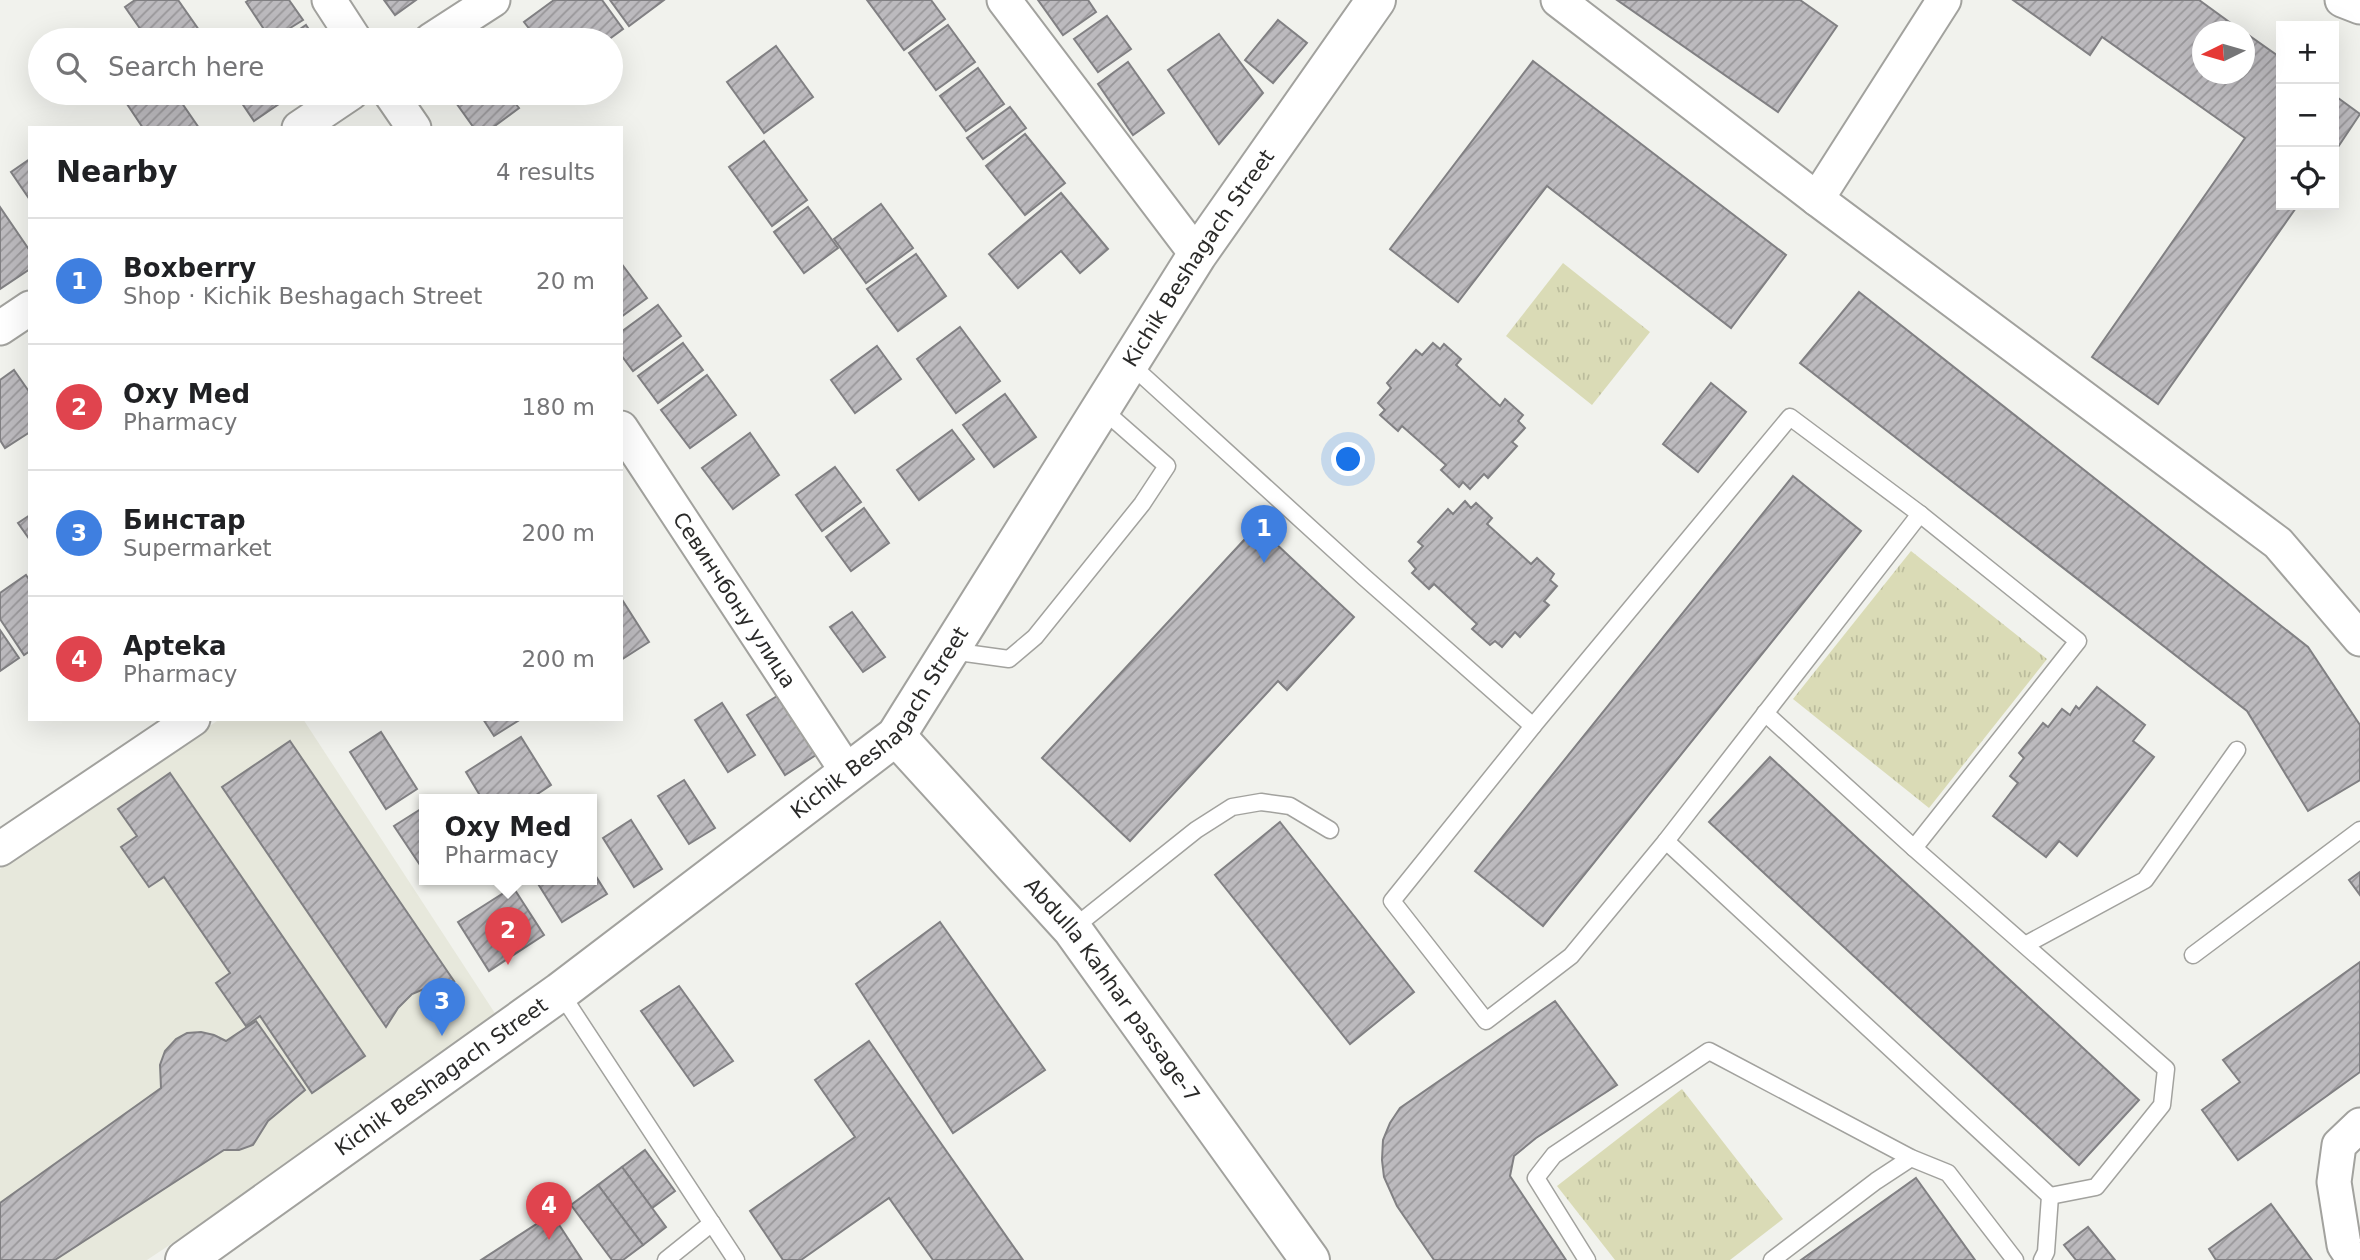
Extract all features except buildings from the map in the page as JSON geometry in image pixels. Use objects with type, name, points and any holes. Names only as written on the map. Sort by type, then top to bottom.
[{"type":"street","points":[[329,0],[347,28]]},
{"type":"street","points":[[450,28],[493,0]]},
{"type":"street","points":[[1004,0],[1197,255]]},
{"type":"street","name":"Kichik Beshagach Street","points":[[186,1260],[560,992],[896,736],[1197,255],[1376,0]]},
{"type":"street","points":[[1558,0],[1817,199],[2278,543],[2360,639]]},
{"type":"street","points":[[1817,199],[1944,0]]},
{"type":"street","points":[[2343,0],[2360,7]]},
{"type":"street","points":[[302,126],[333,105]]},
{"type":"street","points":[[398,105],[413,126]]},
{"type":"street","points":[[0,328],[28,309]]},
{"type":"street","name":"Севинчбону улица","points":[[623,432],[848,772]]},
{"type":"street","points":[[0,849],[190,721]]},
{"type":"street","name":"Abdulla Kahhar passage-7","points":[[896,736],[1072,929],[1310,1260]]},
{"type":"street","points":[[2354,1260],[2344,1244],[2334,1182],[2339,1145],[2360,1125]]},
{"type":"lane","points":[[1129,363],[1364,577],[1533,726]]},
{"type":"lane","points":[[949,650],[1009,659],[1035,637],[1142,504],[1167,466],[1101,408]]},
{"type":"lane","points":[[1914,848],[2078,642],[1920,514],[1790,417],[1533,726],[1392,901],[1486,1021],[1571,956],[1666,841],[1920,514]]},
{"type":"lane","points":[[1765,713],[2166,1069],[2162,1105],[2096,1187],[2050,1196]]},
{"type":"lane","points":[[2025,945],[2145,880],[2237,750]]},
{"type":"lane","points":[[1072,929],[1196,830],[1232,807],[1261,802],[1290,806],[1330,830]]},
{"type":"lane","points":[[2193,955],[2360,830]]},
{"type":"lane","points":[[1666,841],[2050,1196]]},
{"type":"lane","points":[[560,992],[736,1260]]},
{"type":"lane","points":[[1587,1260],[1535,1178],[1554,1155],[1709,1051],[1910,1158],[1948,1173],[2015,1260]]},
{"type":"lane","points":[[1772,1260],[1910,1158]]},
{"type":"lane","points":[[2042,1260],[2046,1252],[2050,1196]]},
{"type":"lane","points":[[666,1260],[712,1223]]},
{"type":"shaded area","points":[[217,721],[304,721],[502,1024],[147,1260],[0,1260],[0,869]]},
{"type":"green space","points":[[1563,263],[1650,332],[1592,405],[1506,336]]},
{"type":"green space","points":[[1911,551],[2047,659],[1929,808],[1793,699]]},
{"type":"green space","points":[[1682,1089],[1783,1219],[1730,1260],[1615,1260],[1557,1186]]},
{"type":"place","name":"Boxberry","points":[[1264,563]]},
{"type":"place","name":"Oxy Med","points":[[508,965]]},
{"type":"place","name":"Бинстар","points":[[442,1036]]},
{"type":"place","name":"Apteka","points":[[549,1240]]}]
